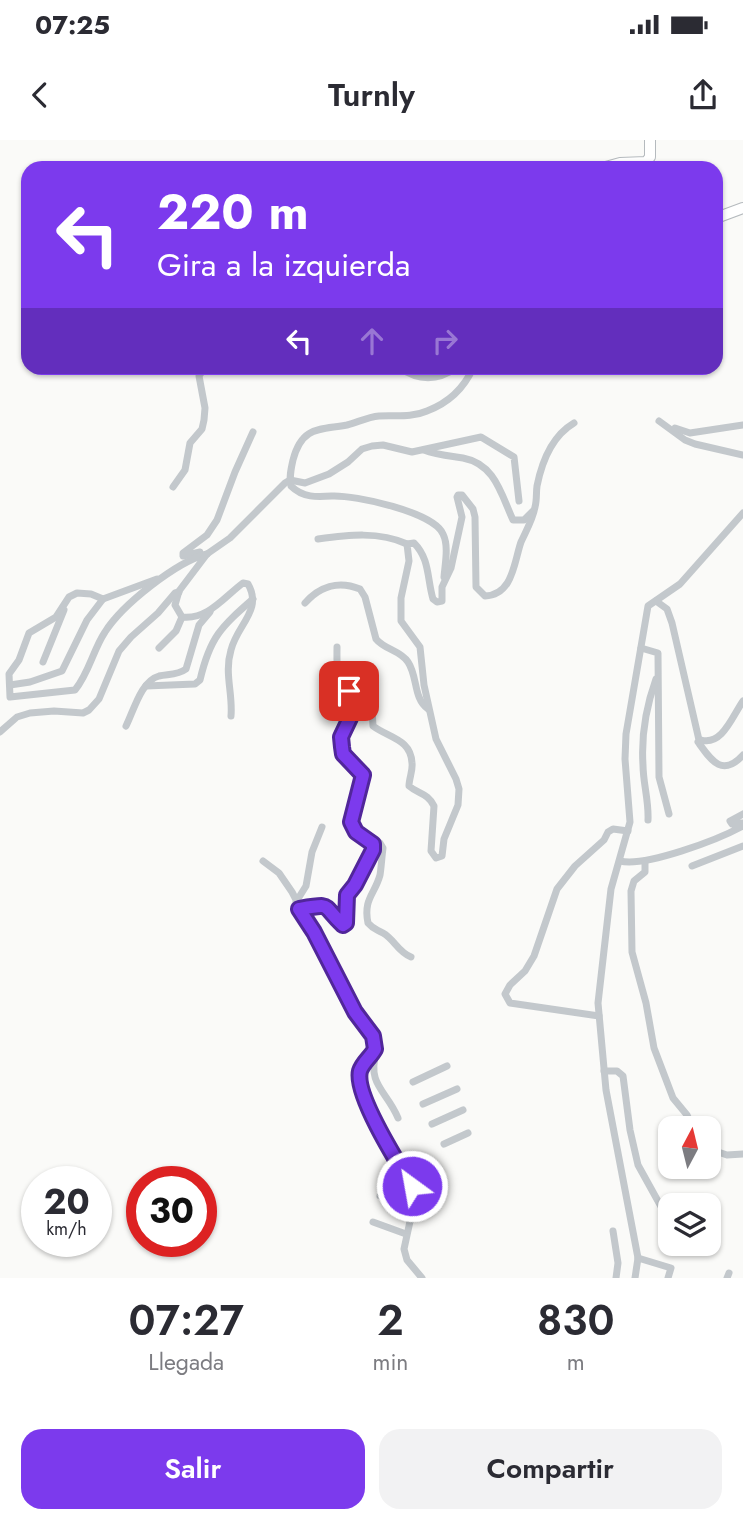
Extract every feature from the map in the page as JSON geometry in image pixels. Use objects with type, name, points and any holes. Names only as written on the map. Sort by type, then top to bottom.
[{"type":"main road","points":[[647,161],[650,157],[650,140]]},
{"type":"main road","points":[[723,215],[743,208]]},
{"type":"street","points":[[173,487],[185,470],[190,443],[202,429],[205,408],[200,375]]},
{"type":"street","points":[[412,375],[429,378],[444,375]]},
{"type":"street","points":[[182,617],[175,605],[179,592],[207,554],[230,538],[289,481],[295,455],[309,433],[316,428],[344,425],[375,416],[409,416],[425,412],[453,396],[469,375]]},
{"type":"street","points":[[743,425],[690,433],[659,421],[685,440],[743,455]]},
{"type":"street","points":[[444,578],[451,568],[462,517],[457,495],[462,495],[473,509],[477,587],[485,596],[494,596],[508,583],[536,508],[537,486],[548,451],[564,429],[574,423]]},
{"type":"street","points":[[207,554],[201,552],[183,556],[183,553],[207,535],[217,520],[253,432]]},
{"type":"street","points":[[289,481],[306,483],[330,474],[362,449],[372,446],[392,446],[412,452],[481,437],[514,457],[519,501]]},
{"type":"street","points":[[424,450],[467,459],[485,468],[498,481],[513,520],[524,520],[536,508]]},
{"type":"street","points":[[289,481],[295,490],[314,497],[333,496],[388,505],[425,517],[436,524],[446,542],[442,601],[433,599],[426,561],[414,543],[407,544],[377,535],[318,539]]},
{"type":"street","points":[[635,1278],[638,1258],[604,1071],[598,1003],[611,888],[630,822],[625,759],[626,734],[648,606],[680,584],[743,513]]},
{"type":"street","points":[[337,647],[337,672],[341,684],[349,691],[360,690],[366,694],[372,709],[373,726],[405,743],[408,749],[413,766],[409,786],[426,794],[434,806],[430,851],[439,858],[442,856],[444,839],[458,805],[458,789],[456,779],[436,739],[424,685],[420,648],[401,621],[401,598],[409,561],[407,544]]},
{"type":"street","points":[[10,685],[30,682],[62,671],[87,621],[103,600],[160,578],[198,556],[207,554]]},
{"type":"street","points":[[103,600],[91,594],[78,593],[69,597],[56,617],[29,633],[19,660],[9,674],[10,697],[75,690],[105,631],[160,578]]},
{"type":"street","points":[[127,726],[148,682],[158,676],[182,673],[186,669],[199,625],[211,610],[243,583],[248,584],[254,604],[231,647],[228,661],[232,716]]},
{"type":"street","points":[[305,603],[322,587],[360,589],[365,597],[376,639],[407,660],[423,705],[429,710]]},
{"type":"street","points":[[0,732],[17,717],[30,713],[83,713],[89,710],[99,699],[119,651],[158,613],[174,593],[179,592]]},
{"type":"street","points":[[43,662],[69,597]]},
{"type":"street","points":[[146,686],[195,684],[200,680],[212,640],[218,631],[253,599]]},
{"type":"street","points":[[656,601],[667,609],[672,623],[698,743],[716,764],[731,765],[743,755]]},
{"type":"street","points":[[182,617],[191,618],[211,610]]},
{"type":"street","points":[[159,648],[176,631],[182,617]]},
{"type":"street","points":[[641,648],[658,653],[659,777],[669,814]]},
{"type":"street","points":[[648,820],[643,739],[646,709],[658,674]]},
{"type":"street","points":[[349,691],[350,718],[341,737],[343,754],[363,775],[351,822],[356,832],[380,843],[383,848],[381,873],[369,898],[368,923],[411,957]]},
{"type":"street","points":[[699,740],[709,742],[718,739],[743,701]]},
{"type":"street","points":[[620,861],[645,861],[695,847],[737,829],[743,824],[731,824],[730,821],[743,814]]},
{"type":"street","points":[[298,905],[306,886],[312,852],[322,827]]},
{"type":"street","points":[[599,1016],[510,1003],[505,994],[510,985],[523,974],[534,956],[557,888],[575,866],[604,840],[608,832],[613,829],[628,831]]},
{"type":"street","points":[[298,905],[324,905],[343,925],[346,923],[347,895],[373,850],[373,844],[368,839]]},
{"type":"street","points":[[692,866],[743,846]]},
{"type":"street","points":[[263,861],[279,873],[314,932],[355,1012],[373,1036],[373,1069],[376,1083],[392,1103],[398,1118]]},
{"type":"street","points":[[645,861],[645,872],[634,881],[631,891],[632,952],[646,1003],[654,1048],[673,1098],[687,1116]]},
{"type":"street","points":[[375,1049],[362,1068],[360,1083],[384,1141],[415,1189],[406,1234],[405,1255],[422,1278]]},
{"type":"street","points":[[413,1082],[447,1066]]},
{"type":"street","points":[[604,1071],[617,1071],[623,1076],[631,1140],[638,1165],[658,1201]]},
{"type":"street","points":[[423,1104],[457,1089]]},
{"type":"street","points":[[432,1124],[463,1110]]},
{"type":"street","points":[[444,1144],[468,1133]]},
{"type":"street","points":[[721,1153],[743,1154]]},
{"type":"street","points":[[380,1196],[414,1203]]},
{"type":"street","points":[[373,1223],[406,1234]]},
{"type":"street","points":[[613,1231],[618,1263],[616,1278]]},
{"type":"street","points":[[638,1258],[671,1268],[668,1278]]},
{"type":"route","points":[[349,691],[350,718],[341,737],[343,754],[363,775],[351,822],[356,832],[373,844],[373,850],[347,895],[346,923],[343,925],[324,905],[299,909],[314,932],[355,1012],[373,1036],[375,1049],[360,1072],[360,1083],[384,1141],[412,1186]]}]
